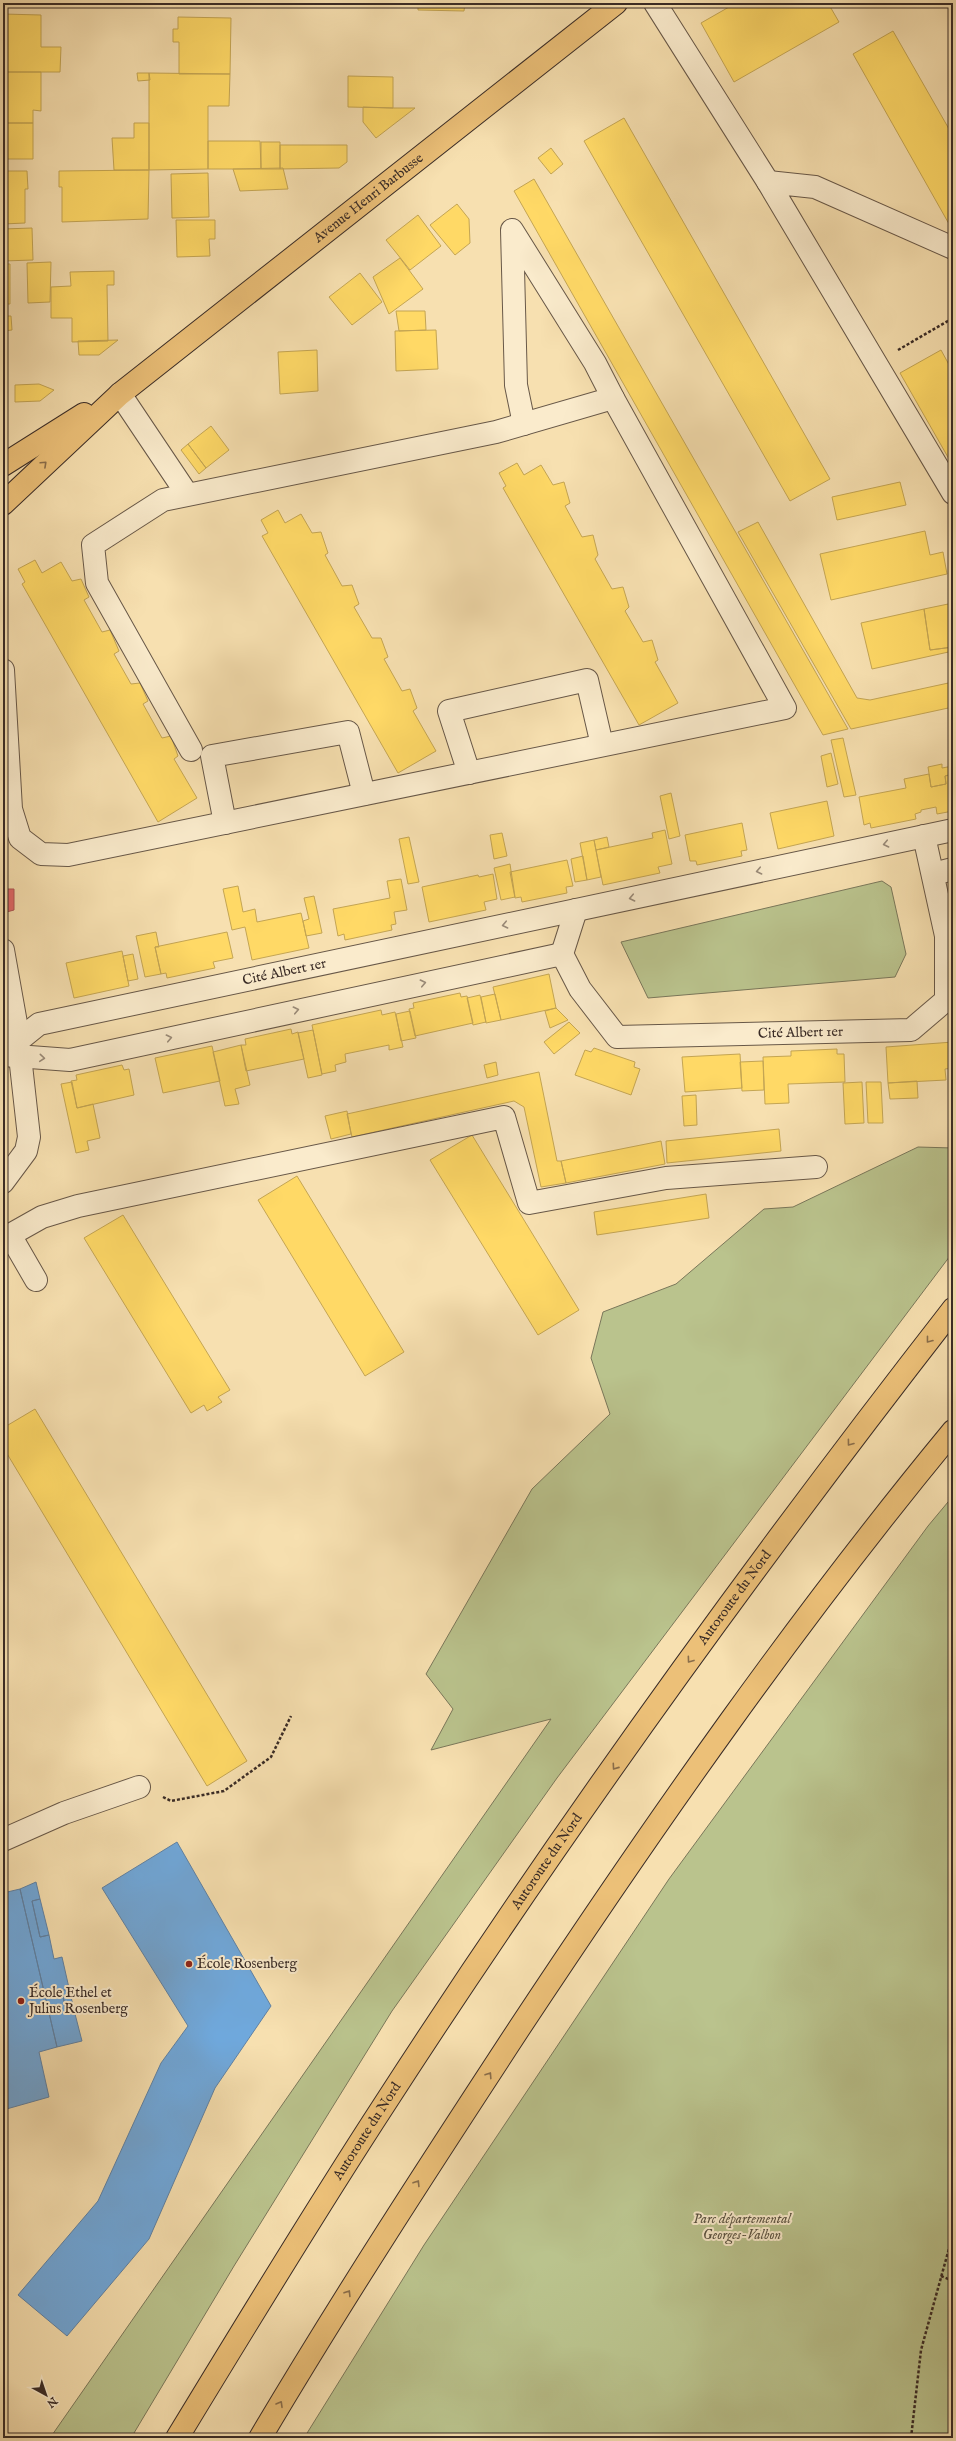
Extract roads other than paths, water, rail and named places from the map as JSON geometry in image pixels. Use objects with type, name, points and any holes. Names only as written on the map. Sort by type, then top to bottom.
[{"type":"main road","name":"Avenue Henri Barbusse","points":[[3,504],[120,394],[616,3]]},
{"type":"main road","name":"Avenue Henri Barbusse","points":[[3,465],[67,424],[120,394]]},
{"type":"main road","name":"Autoroute du Nord","points":[[177,2438],[385,2104],[500,1931],[676,1679],[817,1487],[953,1309]]},
{"type":"main road","points":[[260,2438],[318,2340],[420,2178],[624,1872],[872,1529],[953,1431]]},
{"type":"street","points":[[655,3],[768,182],[953,493]]},
{"type":"street","points":[[768,182],[816,187],[953,248]]},
{"type":"street","points":[[3,670],[12,810],[20,838],[41,854],[68,855],[785,708],[613,398],[595,362],[512,230],[516,385],[524,424]]},
{"type":"street","points":[[120,394],[187,494]]},
{"type":"street","points":[[191,750],[97,583],[93,545],[163,500],[496,432],[613,398]]},
{"type":"street","points":[[469,773],[449,711],[587,680],[602,745]]},
{"type":"street","points":[[225,823],[212,756],[348,732],[364,794]]},
{"type":"street","name":"Cité Albert 1er","points":[[11,1051],[39,1024],[953,830]]},
{"type":"street","name":"Cité Albert 1er","points":[[562,954],[580,989],[617,1037],[911,1030],[946,1000],[946,936],[943,871],[924,836]]},
{"type":"street","points":[[11,1051],[70,1060],[562,954],[576,910]]},
{"type":"street","points":[[3,950],[11,1051],[29,1137],[26,1151],[3,1182]]},
{"type":"street","points":[[36,1280],[7,1236],[42,1218],[78,1206],[504,1117],[529,1202],[666,1178],[816,1167]]},
{"type":"street","points":[[3,1840],[64,1813],[140,1787]]},
{"type":"place","name":"École Rosenberg","points":[[189,1964]]},
{"type":"place","name":"École Ethel et Julius Rosenberg","points":[[21,2001]]},
{"type":"park label","name":"Parc départemental Georges-Valbon","points":[[742,2228]]}]
